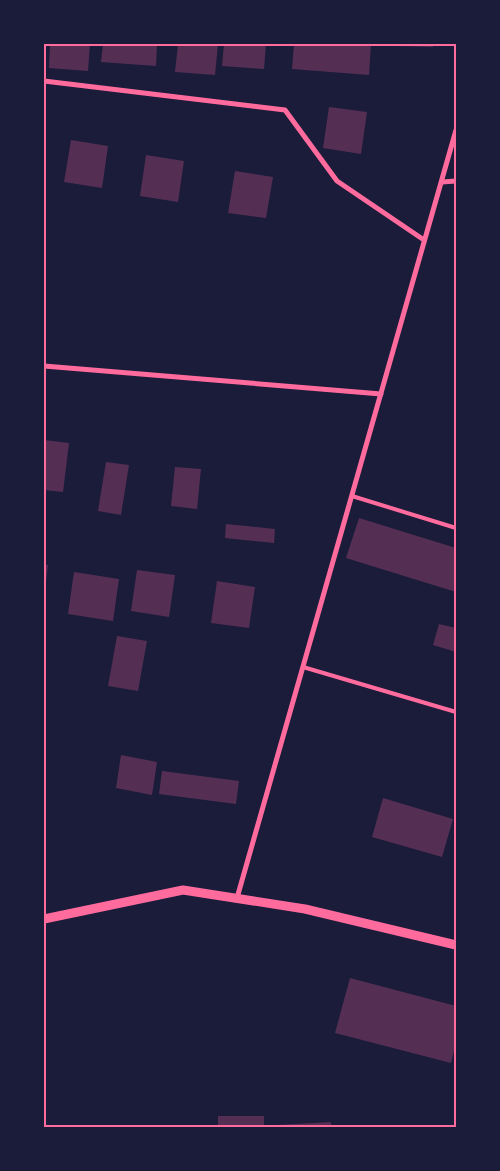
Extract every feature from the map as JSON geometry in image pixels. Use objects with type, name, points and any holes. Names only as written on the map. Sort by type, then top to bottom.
[{"type":"street","points":[[44,81],[285,110],[337,181],[424,240]]},
{"type":"street","points":[[237,898],[456,130]]},
{"type":"street","points":[[442,182],[456,181]]},
{"type":"street","points":[[44,366],[381,394]]},
{"type":"street","points":[[44,919],[183,890],[305,909],[456,945]]},
{"type":"lane","points":[[352,496],[456,528]]},
{"type":"lane","points":[[303,667],[456,712]]},
{"type":"building","points":[[50,44],[90,44],[88,71],[49,68]]},
{"type":"building","points":[[103,44],[157,44],[156,66],[101,62]]},
{"type":"building","points":[[178,44],[218,44],[215,75],[175,72]]},
{"type":"building","points":[[224,44],[266,44],[264,69],[222,66]]},
{"type":"building","points":[[294,44],[371,44],[369,75],[292,69]]},
{"type":"building","points":[[399,44],[433,44],[433,47],[398,46]]},
{"type":"building","points":[[329,107],[367,112],[361,154],[323,148]]},
{"type":"building","points":[[71,140],[108,146],[102,188],[64,182]]},
{"type":"building","points":[[146,155],[184,161],[178,202],[140,196]]},
{"type":"building","points":[[235,171],[273,177],[266,218],[228,213]]},
{"type":"building","points":[[44,440],[69,443],[63,492],[44,490]]},
{"type":"building","points":[[106,462],[129,465],[121,515],[98,511]]},
{"type":"building","points":[[175,467],[201,469],[197,509],[171,506]]},
{"type":"building","points":[[359,518],[456,548],[456,592],[346,558]]},
{"type":"building","points":[[226,524],[275,529],[274,543],[225,538]]},
{"type":"building","points":[[44,565],[48,565],[45,590],[44,590]]},
{"type":"building","points":[[137,570],[175,575],[169,617],[131,611]]},
{"type":"building","points":[[74,572],[119,579],[113,621],[68,614]]},
{"type":"building","points":[[217,581],[255,587],[249,628],[211,623]]},
{"type":"building","points":[[439,624],[456,628],[456,652],[433,645]]},
{"type":"building","points":[[117,636],[147,641],[138,691],[108,686]]},
{"type":"building","points":[[121,755],[157,762],[152,795],[116,788]]},
{"type":"building","points":[[162,771],[239,781],[236,804],[159,794]]},
{"type":"building","points":[[383,798],[453,819],[442,857],[372,837]]},
{"type":"building","points":[[350,978],[456,1006],[456,1043],[451,1063],[335,1033]]},
{"type":"building","points":[[218,1116],[264,1116],[264,1127],[218,1127]]},
{"type":"building","points":[[331,1122],[331,1127],[277,1127],[277,1125]]}]
